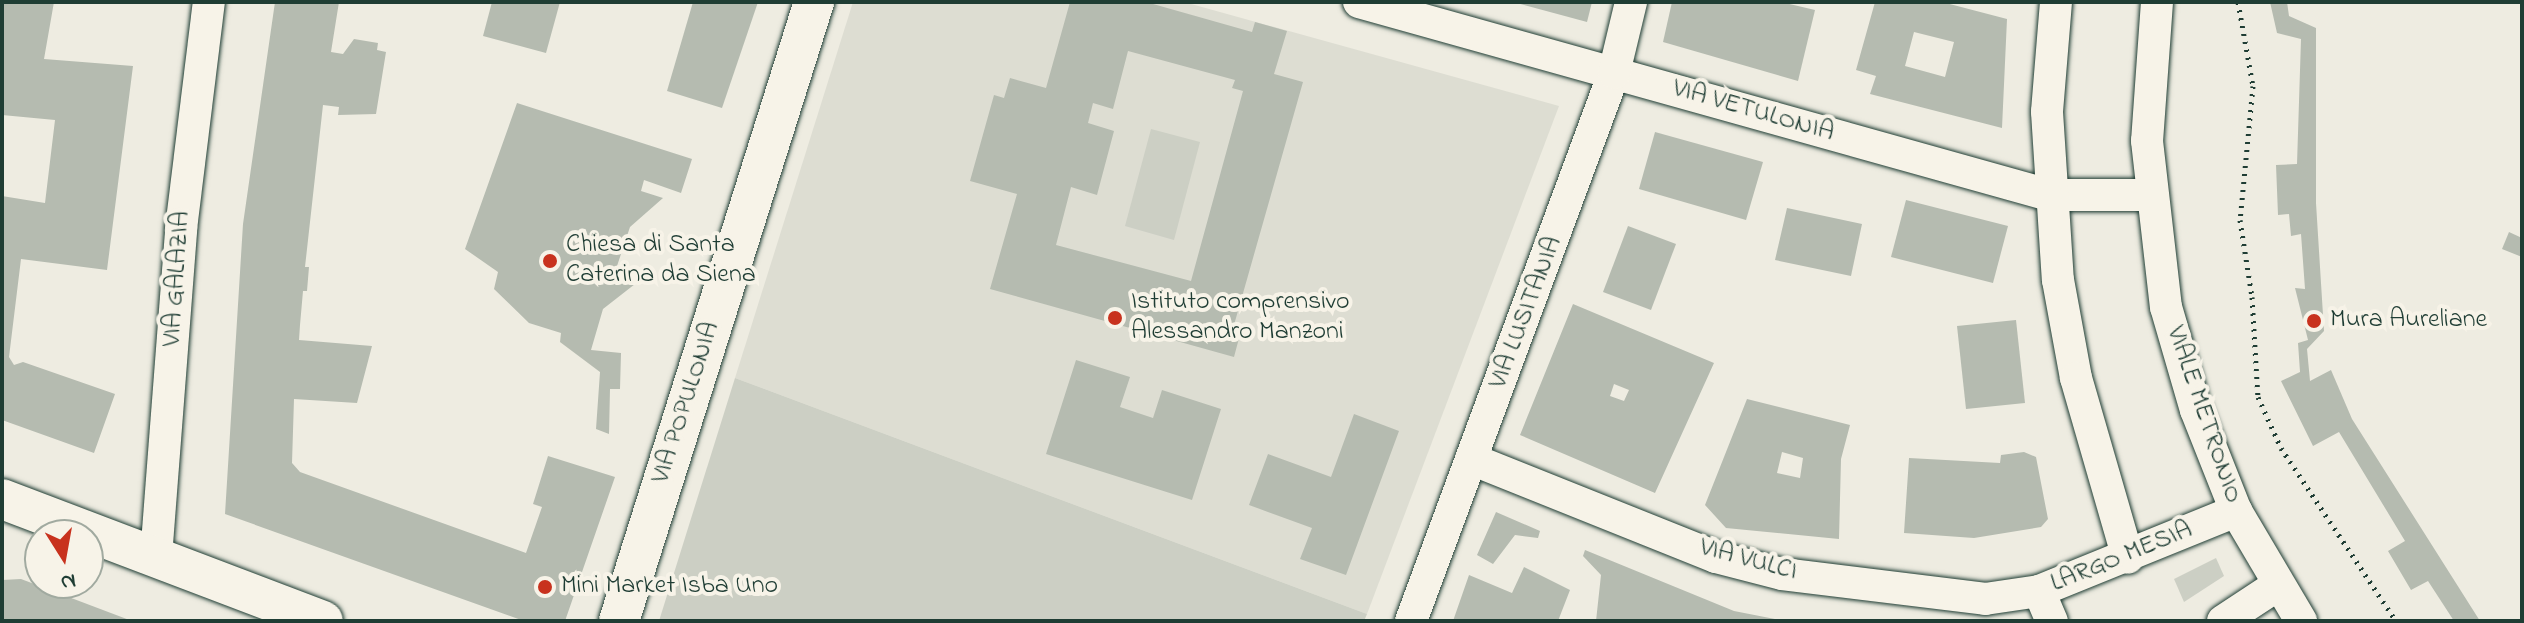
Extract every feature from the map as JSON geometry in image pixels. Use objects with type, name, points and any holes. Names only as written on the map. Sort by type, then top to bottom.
[{"type":"street","name":"VIA GALAZIA","points":[[156,557],[181,229],[209,2]]},
{"type":"street","name":"VIA POPULONIA","points":[[619,621],[814,2]]},
{"type":"street","name":"VIA VETULONIA","points":[[1359,2],[2049,195],[2150,195]]},
{"type":"street","name":"VIA LUSITANIA","points":[[1411,621],[1614,73],[1631,2]]},
{"type":"street","points":[[2056,2],[2047,112],[2049,195],[2076,378],[2128,558]]},
{"type":"street","name":"VIALE METRONIO","points":[[2157,2],[2148,82],[2150,195],[2166,307],[2186,381],[2236,511],[2276,586],[2301,621]]},
{"type":"street","name":"VIA VULCI","points":[[1471,459],[1716,557],[1782,574],[1985,599],[2039,591]]},
{"type":"street","points":[[2,499],[323,621]]},
{"type":"street","name":"LARGO MESIA","points":[[2052,621],[2039,591],[2128,558],[2236,511]]},
{"type":"street","points":[[2223,621],[2276,586]]},
{"type":"path","points":[[2238,2],[2253,86],[2240,220],[2252,297],[2258,397],[2281,448],[2396,621]]},
{"type":"shaded area","name":"Istituto comprensivo Alessandro Manzoni","points":[[853,2],[1184,2],[1559,106],[1367,614],[735,378]]},
{"type":"shaded area","points":[[1151,129],[1200,142],[1174,240],[1125,226]]},
{"type":"shaded area","points":[[735,378],[1367,614],[1364,621],[659,621]]},
{"type":"shaded area","points":[[2216,558],[2224,576],[2184,602],[2174,579]]},
{"type":"building","points":[[2,2],[54,2],[44,59],[133,66],[107,270],[21,259],[9,357],[14,365],[23,362],[115,394],[94,453],[2,420],[2,196],[45,203],[55,120],[2,115]]},
{"type":"building","points":[[275,2],[339,2],[331,52],[343,54],[354,39],[378,43],[377,50],[386,52],[376,114],[338,115],[339,107],[323,105],[305,267],[309,267],[307,291],[303,291],[299,340],[372,346],[357,403],[294,399],[292,463],[300,472],[526,553],[542,507],[533,504],[548,456],[615,477],[565,621],[524,621],[225,514],[243,224]]},
{"type":"building","points":[[492,2],[560,2],[546,53],[483,36]]},
{"type":"building","points":[[693,2],[758,2],[722,108],[667,91]]},
{"type":"building","points":[[1070,2],[1146,2],[1252,32],[1255,22],[1287,31],[1274,74],[1303,82],[1234,325],[1242,327],[1234,357],[990,289],[1017,194],[970,181],[994,95],[1004,98],[1010,78],[1046,88]],"holes":[[[1128,51],[1235,80],[1232,88],[1243,91],[1191,281],[1056,245],[1071,187],[1097,195],[1114,131],[1088,123],[1093,103],[1113,109]]]},
{"type":"building","points":[[1513,2],[1592,2],[1587,22]]},
{"type":"building","points":[[1672,2],[1781,2],[1815,10],[1798,81],[1663,42]]},
{"type":"building","points":[[1875,2],[1942,2],[2007,19],[2002,128],[1870,94],[1876,76],[1856,70]],"holes":[[[1914,32],[1954,42],[1945,77],[1905,66]]]},
{"type":"building","name":"Mura Aureliane","points":[[2270,2],[2287,2],[2289,16],[2316,28],[2316,203],[2324,331],[2307,349],[2310,381],[2331,370],[2352,419],[2480,621],[2454,621],[2428,581],[2411,590],[2388,551],[2405,541],[2339,432],[2313,446],[2281,381],[2300,372],[2298,343],[2308,340],[2295,288],[2305,289],[2301,234],[2291,236],[2289,214],[2278,215],[2276,165],[2297,164],[2301,39],[2277,33]]},
{"type":"building","name":"Chiesa di Santa Caterina da Siena","points":[[517,103],[692,159],[681,193],[644,180],[641,191],[663,198],[630,227],[614,275],[635,284],[603,309],[591,350],[621,353],[620,389],[610,389],[609,434],[596,429],[600,372],[560,342],[561,333],[529,323],[494,289],[498,272],[465,249]]},
{"type":"building","points":[[1655,132],[1763,162],[1746,220],[1639,189]]},
{"type":"building","points":[[1906,200],[2008,226],[1993,283],[1891,257]]},
{"type":"building","points":[[1787,208],[1862,224],[1851,276],[1775,260]]},
{"type":"building","points":[[1628,226],[1676,244],[1651,310],[1603,292]]},
{"type":"building","points":[[2509,232],[2522,238],[2522,257],[2502,249]]},
{"type":"building","points":[[1573,304],[1714,363],[1655,493],[1520,435]],"holes":[[[1614,384],[1629,390],[1624,401],[1610,396]]]},
{"type":"building","points":[[2016,320],[2025,403],[1966,409],[1957,326]]},
{"type":"building","points":[[1076,360],[1130,377],[1120,407],[1153,418],[1162,390],[1221,409],[1192,500],[1046,454]]},
{"type":"building","points":[[1747,399],[1850,425],[1841,459],[1839,539],[1726,528],[1705,505]],"holes":[[[1782,452],[1803,458],[1800,478],[1777,473]]]},
{"type":"building","points":[[1354,414],[1399,431],[1346,575],[1300,559],[1312,528],[1249,505],[1268,454],[1331,477]]},
{"type":"building","points":[[2024,452],[2036,457],[2048,519],[2041,527],[1974,538],[1904,533],[1909,458],[2000,463],[2001,455]]},
{"type":"building","points":[[1496,512],[1540,531],[1538,538],[1515,535],[1493,564],[1477,555]]},
{"type":"building","points":[[1585,550],[1734,611],[1785,621],[1596,621],[1601,575],[1583,556]]},
{"type":"building","points":[[1524,567],[1570,590],[1558,621],[1453,621],[1469,575],[1512,593]]},
{"type":"building","points":[[2,580],[24,580],[24,599],[74,599],[132,621],[2,621]]},
{"type":"place","name":"Chiesa di Santa Caterina da Siena","points":[[550,261]]},
{"type":"place","name":"Istituto comprensivo Alessandro Manzoni","points":[[1115,318]]},
{"type":"place","name":"Mura Aureliane","points":[[2314,321]]},
{"type":"place","name":"Mini Market Isba Uno","points":[[545,587]]}]
